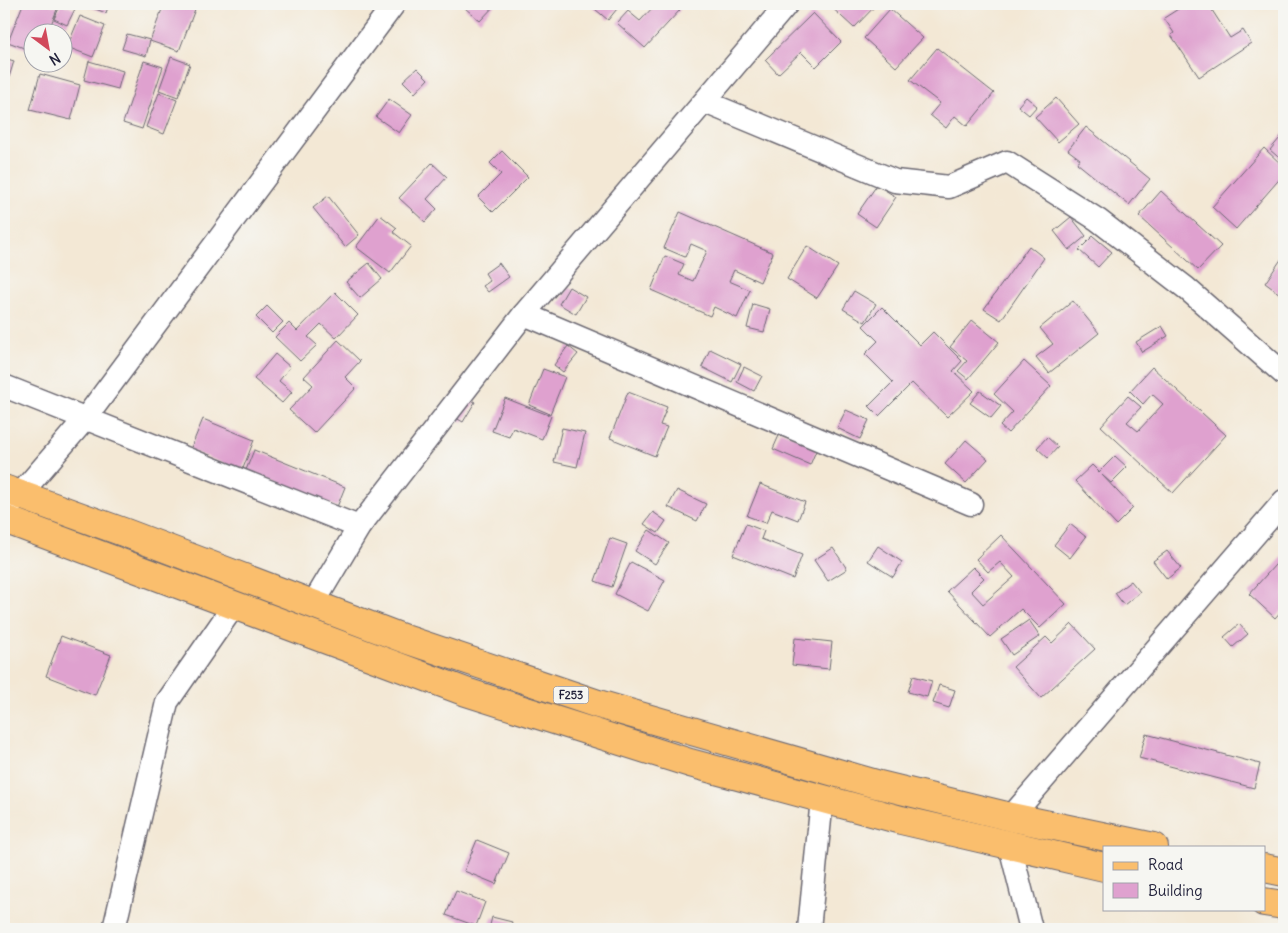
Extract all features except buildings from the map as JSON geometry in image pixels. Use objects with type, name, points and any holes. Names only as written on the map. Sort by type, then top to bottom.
[{"type":"main road","name":"F253","points":[[9,499],[126,533],[405,639],[598,704],[876,784],[1011,817],[1149,846]]},
{"type":"main road","name":"F253","points":[[4,519],[466,692],[690,762],[822,799],[901,820],[1103,867]]},
{"type":"main road","points":[[1266,868],[1284,872]]},
{"type":"main road","points":[[1266,902],[1284,905]]},
{"type":"street","points":[[9,499],[85,419],[394,4]]},
{"type":"street","points":[[312,604],[359,527],[524,314],[787,4]]},
{"type":"street","points":[[705,102],[895,181],[949,187],[1007,162],[1098,220],[1186,288],[1284,374]]},
{"type":"street","points":[[524,314],[971,504]]},
{"type":"street","points":[[4,386],[359,527]]},
{"type":"street","points":[[1011,817],[1283,505]]},
{"type":"street","points":[[114,929],[167,702],[235,604]]},
{"type":"street","points":[[809,929],[822,799]]},
{"type":"street","points":[[1010,846],[1031,929]]}]
